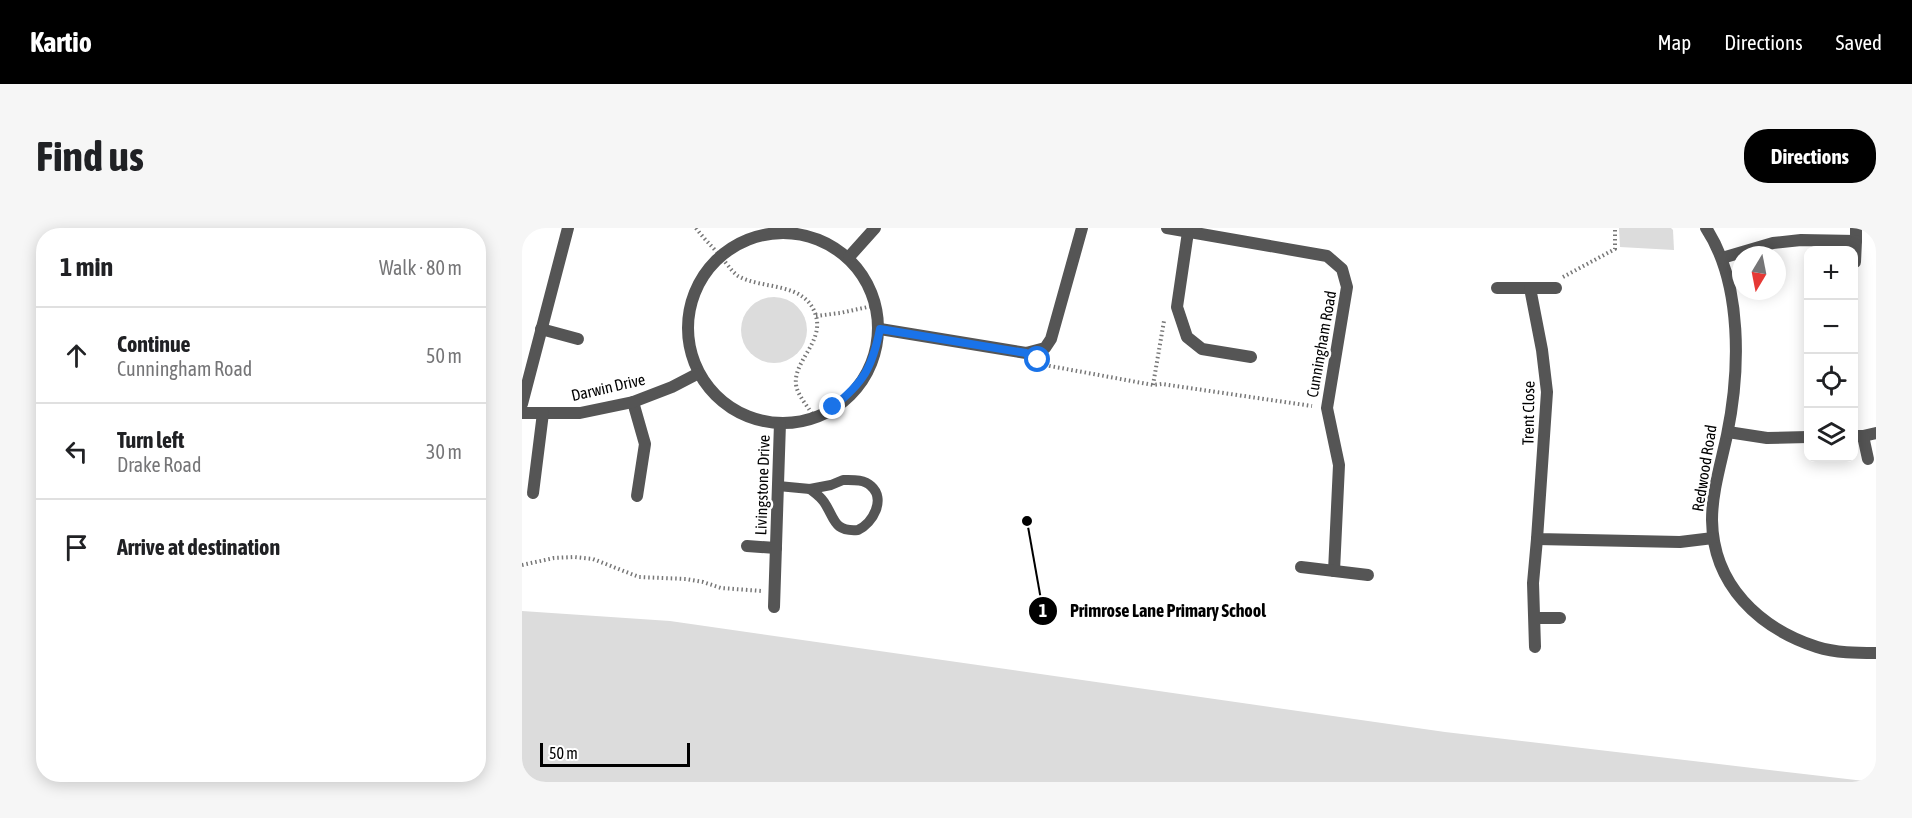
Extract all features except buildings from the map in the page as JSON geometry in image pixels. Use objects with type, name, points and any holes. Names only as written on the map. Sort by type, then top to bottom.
[{"type":"street","points":[[522,404],[568,228]]},
{"type":"street","points":[[849,257],[875,228]]},
{"type":"street","points":[[880,329],[1026,353],[1045,348],[1051,339],[1082,228]]},
{"type":"street","name":"Cunningham Road","points":[[1167,228],[1327,256],[1342,269],[1347,287],[1327,408],[1339,465],[1334,571]]},
{"type":"street","name":"Redwood Road","points":[[1706,228],[1722,258],[1733,297],[1736,326],[1735,369],[1728,432],[1715,489],[1712,519],[1713,538],[1720,565],[1732,587],[1752,612],[1780,631],[1819,648],[1850,653],[1876,653]]},
{"type":"street","points":[[1856,228],[1856,246]]},
{"type":"street","points":[[1188,232],[1177,307],[1187,337],[1202,349],[1251,357]]},
{"type":"street","points":[[786,236],[802,237],[819,242],[849,257],[864,274],[877,304],[880,329],[875,354],[865,376],[850,394],[833,407],[814,417],[797,422],[780,423],[759,420],[736,410],[712,394],[697,374],[689,346],[687,317],[694,292],[706,270],[721,256],[740,244],[754,239],[786,236]]},
{"type":"street","points":[[1722,258],[1773,243],[1801,240],[1856,241]]},
{"type":"street","points":[[1497,288],[1556,288]]},
{"type":"street","name":"Trent Close","points":[[1530,288],[1542,350],[1547,392],[1533,583],[1535,646]]},
{"type":"street","points":[[541,329],[578,339]]},
{"type":"street","name":"Darwin Drive","points":[[522,413],[580,413],[633,402],[672,387],[697,374]]},
{"type":"street","points":[[633,402],[645,444],[637,496]]},
{"type":"street","points":[[533,493],[543,414]]},
{"type":"street","name":"Livingstone Drive","points":[[774,607],[780,423]]},
{"type":"street","points":[[1728,432],[1767,438],[1804,438]]},
{"type":"street","points":[[1868,459],[1858,436],[1876,433]]},
{"type":"street","points":[[1537,539],[1680,542],[1713,538]]},
{"type":"street","name":"Livingstone Drive","points":[[747,546],[776,548]]},
{"type":"street","points":[[1301,567],[1368,575]]},
{"type":"street","points":[[1535,618],[1560,618]]},
{"type":"lane","points":[[778,486],[810,489],[843,480],[868,484],[873,487],[877,497],[874,516],[867,525],[858,530],[845,529],[832,520],[825,503],[810,489]]},
{"type":"path","points":[[696,228],[735,274],[750,282],[774,285],[794,292],[808,302],[816,316],[817,330],[809,351],[797,369],[796,388],[814,417]]},
{"type":"path","points":[[1556,288],[1557,280],[1615,249],[1615,228]]},
{"type":"path","points":[[816,316],[840,314],[877,304]]},
{"type":"path","points":[[1153,385],[1166,309],[1177,307]]},
{"type":"path","points":[[1026,353],[1050,366],[1153,385],[1162,384],[1327,408]]},
{"type":"path","points":[[522,565],[554,558],[574,557],[593,559],[639,577],[686,579],[736,590],[775,591]]},
{"type":"shaded area","points":[[1619,228],[1671,228],[1674,250],[1620,247]]},
{"type":"shaded area","points":[[767,297],[781,297],[793,302],[802,311],[807,330],[805,343],[798,354],[781,363],[767,363],[755,358],[746,349],[741,337],[741,323],[746,311],[755,302]]},
{"type":"shaded area","points":[[522,611],[670,621],[1445,732],[1873,782],[522,782]]},
{"type":"place","name":"Primrose Lane Primary School","points":[[1027,521]]},
{"type":"route","points":[[833,407],[850,394],[865,376],[875,354],[880,329],[1026,353],[1038,360]]}]
